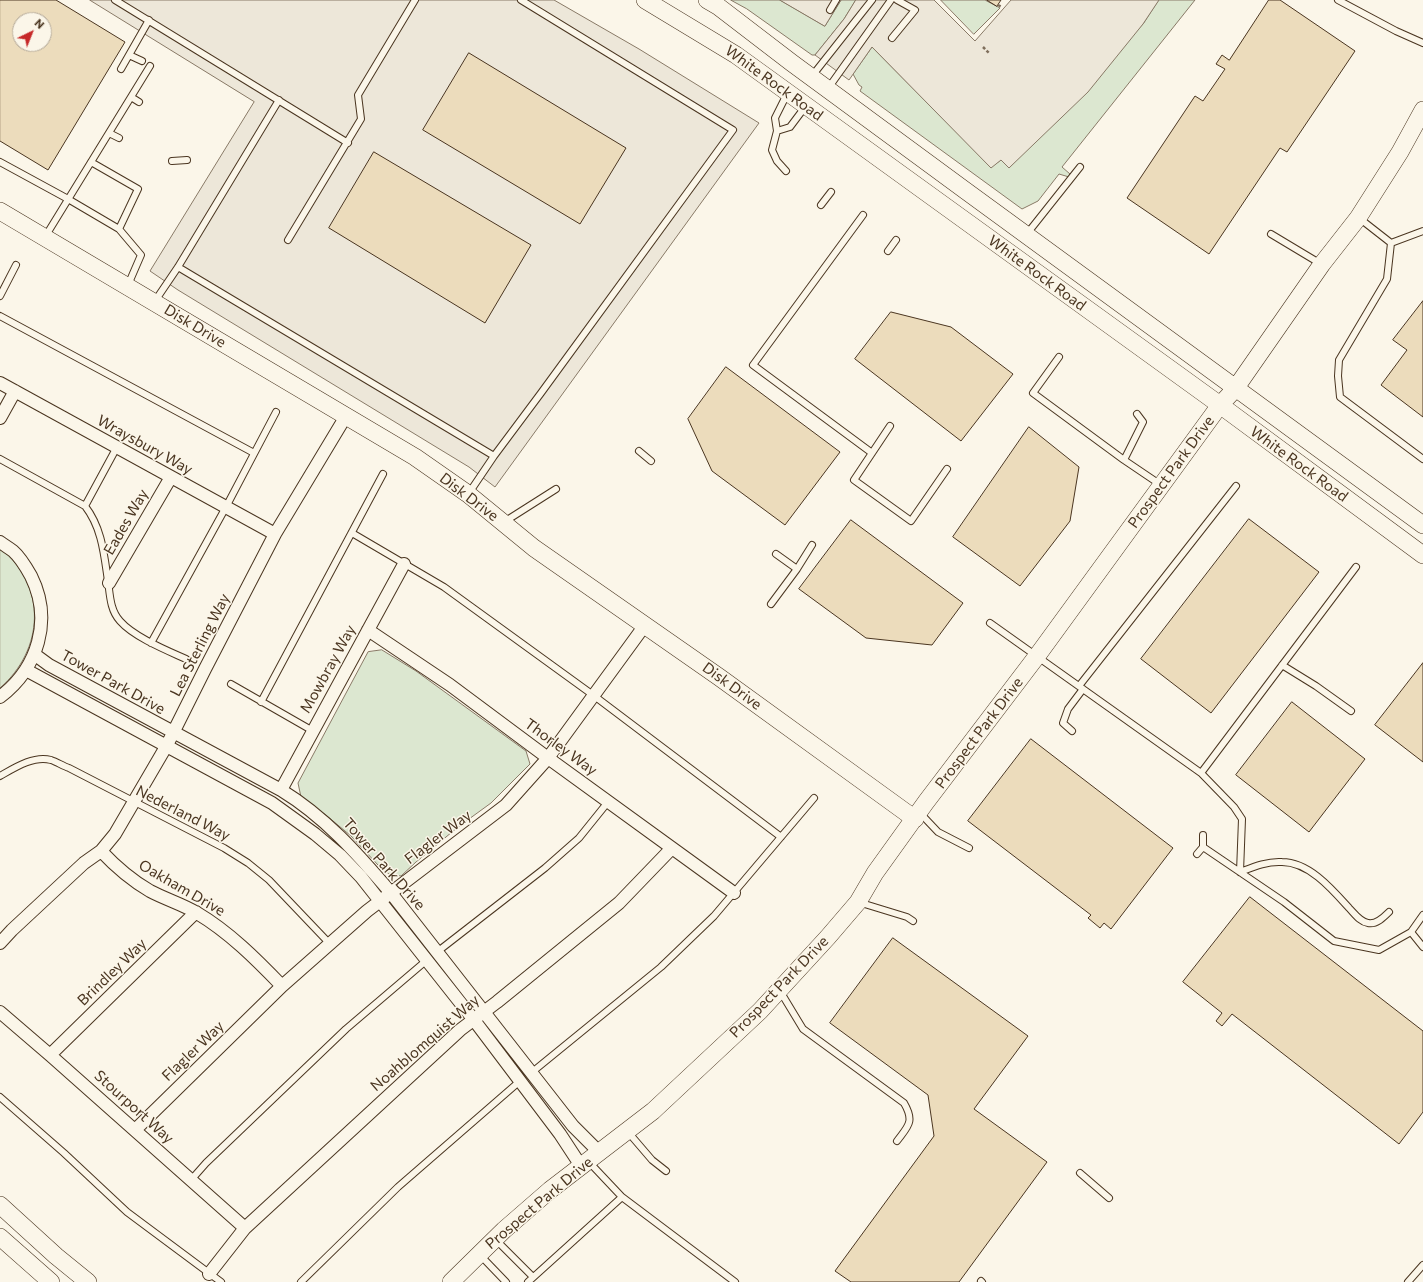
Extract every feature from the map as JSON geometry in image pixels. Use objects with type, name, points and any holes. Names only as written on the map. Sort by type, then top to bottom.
[{"type":"street","name":"White Rock Road","points":[[645,0],[721,45],[788,92],[1220,405],[1423,555]]},
{"type":"street","name":"White Rock Road","points":[[707,0],[719,7],[1026,235],[1423,525]]},
{"type":"street","name":"Prospect Park Drive","points":[[451,1282],[495,1239],[550,1190],[653,1111],[760,1011],[815,952],[858,902],[875,873],[1037,656],[1220,405],[1235,388],[1322,264],[1358,218],[1400,152],[1423,110]]},
{"type":"street","name":"Disk Drive","points":[[0,211],[415,457],[468,494],[534,548],[917,816]]},
{"type":"street","name":"Wraysbury Way","points":[[0,383],[275,534]]},
{"type":"street","points":[[0,418],[14,391]]},
{"type":"street","name":"Lea Sterling Way","points":[[0,943],[84,863],[101,851],[115,834],[167,745],[275,534],[346,416]]},
{"type":"street","name":"Eades Way","points":[[109,583],[171,477]]},
{"type":"street","points":[[0,542],[13,552],[27,569],[37,589],[41,612],[40,631],[34,654],[26,670],[12,688],[0,697]]},
{"type":"street","name":"Mowbray Way","points":[[280,790],[404,564]]},
{"type":"street","name":"Flagler Way","points":[[135,1130],[282,986],[380,901],[506,805],[548,758],[645,625]]},
{"type":"street","name":"Thorley Way","points":[[368,630],[450,685],[734,893]]},
{"type":"street","name":"Tower Park Drive","points":[[34,654],[49,664],[173,733],[280,790],[316,814],[334,830],[366,863],[436,952],[520,1081],[560,1134],[589,1160]]},
{"type":"street","name":"Tower Park Drive","points":[[26,670],[272,803],[292,816],[340,856],[361,877],[426,960],[531,1073],[573,1126],[589,1160]]},
{"type":"street","name":"Noahblomquist Way","points":[[209,1274],[245,1228],[454,1035],[619,903],[672,848]]},
{"type":"street","name":"Oakham Drive","points":[[101,851],[116,867],[135,881],[151,891],[196,912],[217,925],[239,944],[282,986]]},
{"type":"street","name":"Brindley Way","points":[[50,1055],[196,912]]},
{"type":"street","name":"Stourport Way","points":[[0,1012],[245,1228]]},
{"type":"street","points":[[0,1205],[56,1256],[88,1282]]},
{"type":"street","points":[[0,1236],[51,1282]]},
{"type":"lane","points":[[115,0],[348,143]]},
{"type":"lane","points":[[288,240],[348,143],[361,119],[358,95],[415,0]]},
{"type":"lane","points":[[468,494],[494,456],[733,130],[521,0]]},
{"type":"lane","points":[[830,10],[836,0]]},
{"type":"lane","points":[[812,77],[872,0]]},
{"type":"lane","points":[[828,89],[891,0]]},
{"type":"lane","points":[[892,38],[915,10],[897,0]]},
{"type":"lane","points":[[1338,0],[1396,31],[1423,43]]},
{"type":"lane","points":[[121,69],[149,20]]},
{"type":"lane","points":[[129,55],[142,61]]},
{"type":"lane","points":[[44,238],[150,66]]},
{"type":"lane","points":[[786,171],[777,161],[772,150],[777,131],[776,118],[788,92]]},
{"type":"lane","points":[[131,97],[139,102]]},
{"type":"lane","points":[[154,302],[178,267],[279,100]]},
{"type":"lane","points":[[777,131],[790,127],[806,106]]},
{"type":"lane","points":[[109,133],[119,138]]},
{"type":"lane","points":[[172,161],[186,160]]},
{"type":"lane","points":[[0,162],[119,229],[141,254],[128,286]]},
{"type":"lane","points":[[91,162],[138,189],[119,229]]},
{"type":"lane","points":[[1026,235],[1080,167]]},
{"type":"lane","points":[[821,205],[831,192]]},
{"type":"lane","points":[[863,215],[753,365],[872,453]]},
{"type":"lane","points":[[1358,218],[1391,243]]},
{"type":"lane","points":[[1391,243],[1423,231]]},
{"type":"lane","points":[[1271,234],[1322,264]]},
{"type":"lane","points":[[888,251],[896,240]]},
{"type":"lane","points":[[1391,243],[1387,279],[1339,360],[1338,376],[1340,397],[1423,459]]},
{"type":"lane","points":[[0,296],[16,265]]},
{"type":"lane","points":[[178,267],[494,456]]},
{"type":"lane","points":[[0,316],[254,453]]},
{"type":"lane","points":[[1058,357],[1033,393],[1162,486]]},
{"type":"lane","points":[[151,643],[226,507],[276,412]]},
{"type":"lane","points":[[1124,460],[1143,422],[1137,414]]},
{"type":"lane","points":[[890,426],[854,480],[911,521],[947,468]]},
{"type":"lane","points":[[85,506],[117,447]]},
{"type":"lane","points":[[639,451],[651,460]]},
{"type":"lane","points":[[0,460],[85,506],[91,514],[100,534],[109,583],[110,599],[116,616],[126,626],[151,643],[186,659]]},
{"type":"lane","points":[[261,702],[383,474]]},
{"type":"lane","points":[[1072,731],[1063,723],[1068,709],[1081,687],[1236,486]]},
{"type":"lane","points":[[503,523],[556,489]]},
{"type":"lane","points":[[352,533],[444,587],[593,695],[781,837]]},
{"type":"lane","points":[[771,604],[797,569],[812,545]]},
{"type":"lane","points":[[776,554],[797,569]]},
{"type":"lane","points":[[1201,773],[1356,567]]},
{"type":"lane","points":[[990,623],[1201,773],[1234,806],[1242,819],[1240,872]]},
{"type":"lane","points":[[1282,665],[1316,686],[1351,711]]},
{"type":"lane","points":[[230,684],[313,731]]},
{"type":"lane","name":"Nederland Way","points":[[0,776],[17,766],[38,760],[50,760],[69,768],[134,803],[224,848],[248,863],[269,880],[330,944]]},
{"type":"lane","points":[[531,1073],[661,967],[714,916],[814,798]]},
{"type":"lane","points":[[436,952],[545,868],[579,838],[608,802]]},
{"type":"lane","points":[[917,816],[938,832],[969,848]]},
{"type":"lane","points":[[1197,854],[1203,847],[1203,835]]},
{"type":"lane","points":[[1203,847],[1284,902],[1334,941],[1379,950],[1411,932],[1423,915]]},
{"type":"lane","points":[[1240,872],[1262,864],[1282,861],[1297,865],[1314,873],[1328,885],[1361,920],[1369,923],[1380,920],[1389,912]]},
{"type":"lane","points":[[858,902],[907,917],[913,921]]},
{"type":"lane","points":[[1411,932],[1423,948]]},
{"type":"lane","points":[[191,1180],[206,1163],[346,1029],[426,960]]},
{"type":"lane","points":[[780,990],[803,1029],[904,1103],[910,1113],[909,1125],[897,1141]]},
{"type":"lane","points":[[301,1282],[398,1187],[520,1081]]},
{"type":"lane","points":[[0,1097],[64,1153],[127,1212],[221,1282]]},
{"type":"lane","points":[[627,1131],[652,1160],[666,1171]]},
{"type":"lane","points":[[589,1160],[622,1197],[736,1282]]},
{"type":"lane","points":[[1080,1172],[1109,1198]]},
{"type":"lane","points":[[528,1282],[622,1197]]},
{"type":"lane","points":[[495,1239],[533,1277]]},
{"type":"lane","points":[[479,1254],[506,1282]]},
{"type":"lane","points":[[1408,1282],[1423,1265]]},
{"type":"path","points":[[998,5],[1002,7]]},
{"type":"path","points":[[983,47],[990,54]]},
{"type":"green space","points":[[731,0],[780,0],[825,26],[841,0],[856,0],[844,19],[815,55],[812,55],[747,9]]},
{"type":"green space","points":[[941,0],[985,0],[1000,8],[974,34]]},
{"type":"green space","points":[[1159,0],[1195,0],[1062,167],[1070,174],[1069,177],[1059,174],[1038,201],[1022,209],[860,91],[862,87],[859,85],[853,74],[872,47],[991,167],[1001,160],[1009,168],[1143,24]]},
{"type":"green space","points":[[0,548],[16,563],[26,581],[33,599],[34,618],[32,637],[25,655],[15,673],[0,688]]},
{"type":"green space","points":[[382,650],[416,671],[526,751],[530,764],[491,803],[458,827],[401,876],[389,874],[378,865],[351,836],[301,797],[298,783],[368,652]]},
{"type":"shaded area","points":[[90,0],[554,0],[639,49],[759,123],[495,487],[469,467],[178,290],[150,271],[254,102]]},
{"type":"shaded area","points":[[780,0],[841,0],[825,26]]},
{"type":"shaded area","points":[[856,0],[934,0],[975,41],[1011,0],[1159,0],[1143,24],[1088,92],[1009,168],[1001,160],[991,168],[872,47],[849,80],[815,55],[844,19]]},
{"type":"building","points":[[0,0],[56,0],[125,42],[48,170],[0,141]]},
{"type":"building","points":[[987,0],[1001,0],[997,6]]},
{"type":"building","points":[[1269,0],[1280,0],[1355,51],[1287,152],[1280,148],[1209,254],[1127,198],[1195,96],[1203,101],[1225,69],[1216,64],[1222,55],[1229,60]]},
{"type":"building","points":[[469,53],[626,148],[580,224],[423,130]]},
{"type":"building","points":[[374,152],[531,245],[485,323],[329,228]]},
{"type":"building","points":[[1423,301],[1423,417],[1381,385],[1407,350],[1393,340]]},
{"type":"building","points":[[891,312],[951,327],[1013,374],[961,441],[855,359]]},
{"type":"building","points":[[726,367],[840,452],[785,525],[712,471],[688,419]]},
{"type":"building","points":[[1029,427],[1079,467],[1070,521],[1020,586],[953,537]]},
{"type":"building","points":[[1249,519],[1319,572],[1211,713],[1141,659]]},
{"type":"building","points":[[851,520],[963,603],[932,645],[866,638],[799,589]]},
{"type":"building","points":[[1423,663],[1423,762],[1375,725]]},
{"type":"building","points":[[1292,702],[1365,759],[1309,832],[1236,775]]},
{"type":"building","points":[[1031,739],[1173,848],[1111,929],[1104,923],[1100,928],[1088,918],[1091,915],[968,821]]},
{"type":"building","points":[[1250,897],[1423,1031],[1423,1112],[1399,1144],[1232,1014],[1222,1026],[1216,1021],[1222,1013],[1183,982]]},
{"type":"building","points":[[893,938],[1028,1036],[974,1109],[1047,1162],[959,1282],[851,1282],[835,1271],[934,1136],[928,1095],[830,1023]]}]
